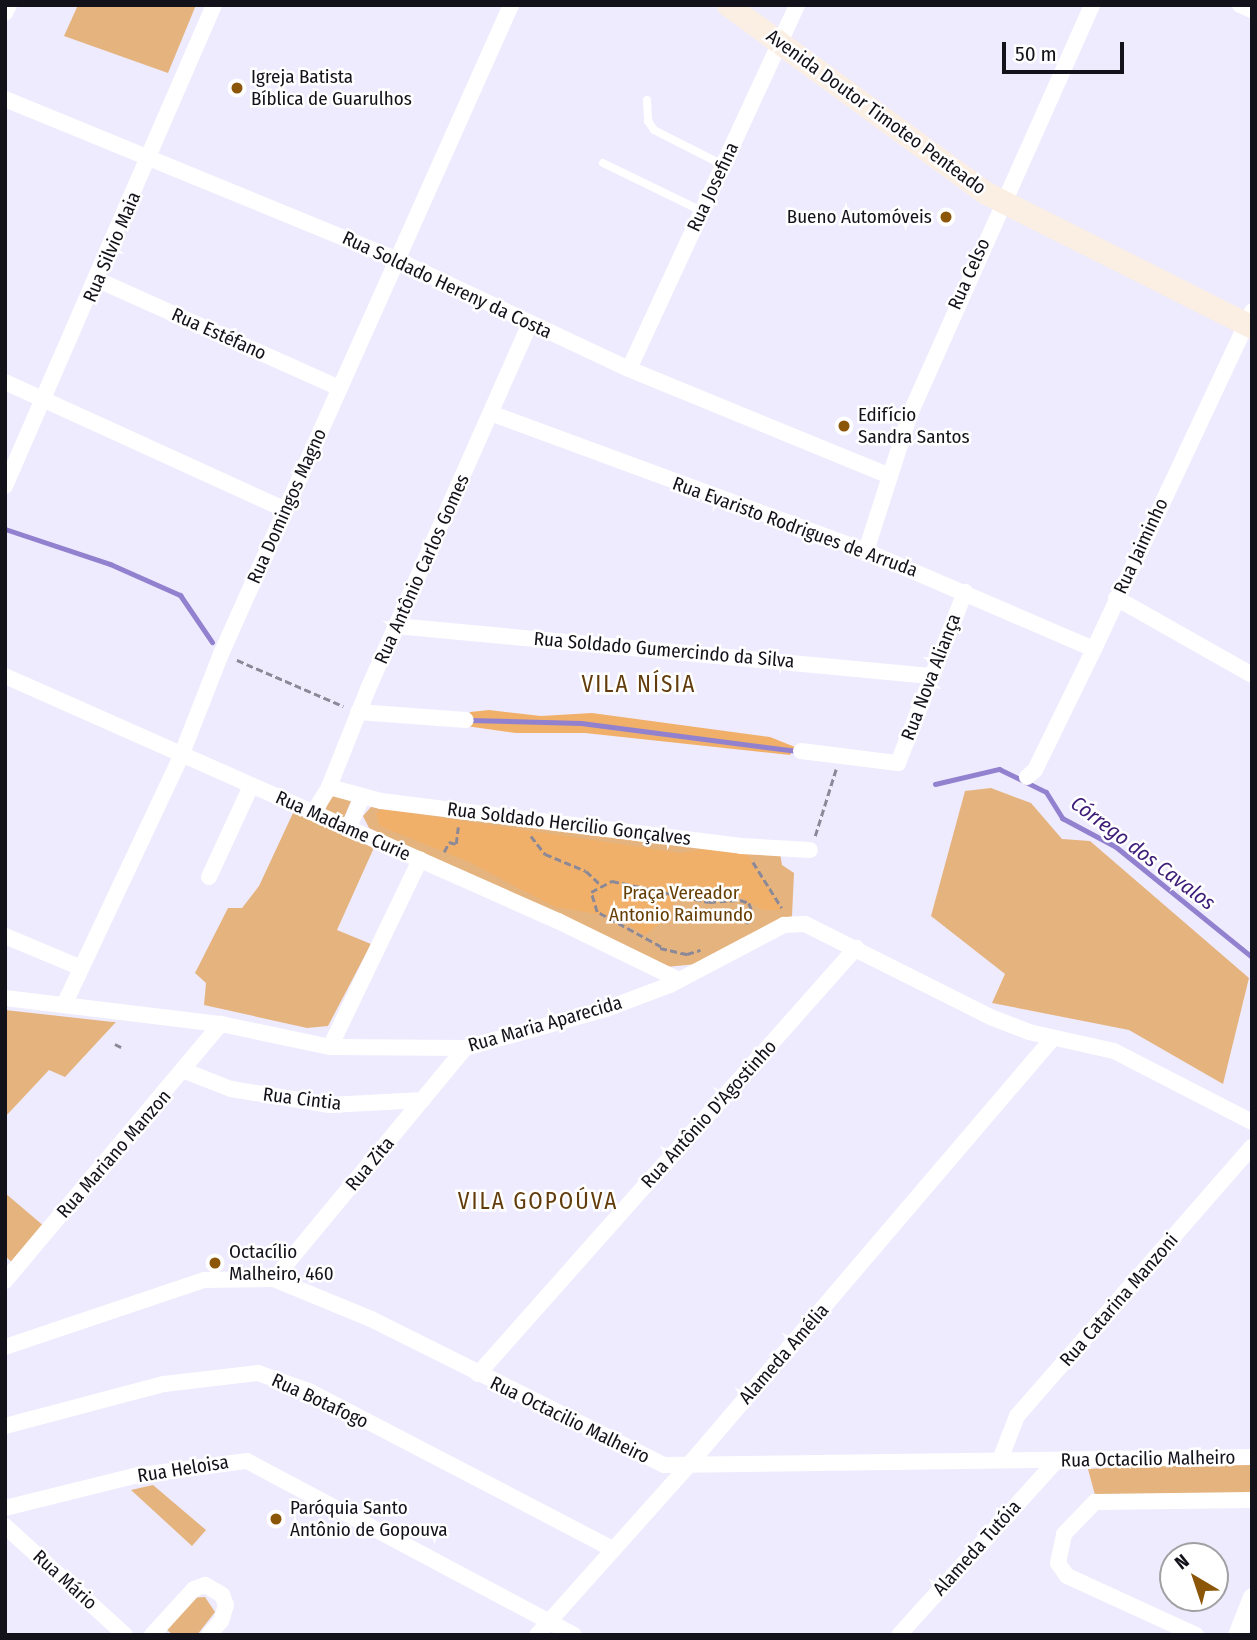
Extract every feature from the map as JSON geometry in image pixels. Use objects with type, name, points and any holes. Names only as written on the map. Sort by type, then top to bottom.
[{"type":"main road","name":"Avenida Doutor Timoteo Penteado","points":[[728,5],[781,39],[928,155],[1002,203],[1250,321]]},
{"type":"street","points":[[5,13],[9,5]]},
{"type":"street","name":"Rua Silvio Maia","points":[[5,486],[98,280],[214,5]]},
{"type":"street","name":"Rua Domingos Magno","points":[[64,1005],[79,967],[181,756],[221,654],[511,5]]},
{"type":"street","name":"Rua Josefina","points":[[629,369],[797,5]]},
{"type":"street","name":"Rua Celso","points":[[866,551],[888,475],[936,350],[1093,5]]},
{"type":"street","points":[[1240,5],[1252,10]]},
{"type":"street","name":"Rua Soldado Hereny da Costa","points":[[5,99],[151,155],[397,260],[629,369],[888,475]]},
{"type":"street","name":"Rua Estéfano","points":[[98,280],[340,388]]},
{"type":"street","name":"Rua Jaiminho","points":[[1027,777],[1035,770],[1250,321]]},
{"type":"street","name":"Rua Antônio Carlos Gomes","points":[[313,813],[329,788],[358,712],[493,414],[530,324]]},
{"type":"street","points":[[5,382],[285,510]]},
{"type":"street","name":"Rua Evaristo Rodrigues de Arruda","points":[[493,414],[866,551],[1094,649]]},
{"type":"street","name":"Rua Nova Aliança","points":[[840,756],[898,763],[965,592]]},
{"type":"street","points":[[1116,598],[1252,674]]},
{"type":"street","name":"Rua Soldado Gumercindo da Silva","points":[[396,626],[931,676]]},
{"type":"street","name":"Rua Madame Curie","points":[[5,676],[420,860],[679,980]]},
{"type":"street","points":[[358,712],[466,720]]},
{"type":"street","points":[[800,751],[840,756]]},
{"type":"street","points":[[209,877],[251,786]]},
{"type":"street","name":"Rua Soldado Hercilio Gonçalves","points":[[329,788],[362,797],[741,846],[810,849]]},
{"type":"street","points":[[348,829],[362,797]]},
{"type":"street","points":[[330,1046],[420,860]]},
{"type":"street","points":[[784,925],[805,923],[993,1018],[1030,1032],[1114,1051],[1252,1122]]},
{"type":"street","name":"Rua Maria Aparecida","points":[[5,998],[221,1024],[330,1046],[465,1048],[606,1009],[679,980],[784,925]]},
{"type":"street","points":[[5,936],[79,967]]},
{"type":"street","name":"Rua Antônio D'Agostinho","points":[[478,1374],[856,948]]},
{"type":"street","name":"Rua Mariano Manzon","points":[[5,1282],[185,1071],[221,1024]]},
{"type":"street","points":[[1026,1070],[1030,1032]]},
{"type":"street","name":"Alameda Amélia","points":[[537,1635],[687,1467],[1053,1038]]},
{"type":"street","name":"Rua Zita","points":[[274,1279],[465,1048]]},
{"type":"street","name":"Rua Cintia","points":[[185,1071],[231,1089],[330,1105],[423,1100]]},
{"type":"street","name":"Rua Catarina Manzoni","points":[[1000,1460],[1017,1416],[1252,1147]]},
{"type":"street","name":"Rua Octacilio Malheiro","points":[[5,1347],[204,1280],[274,1279],[371,1319],[644,1459],[687,1467],[1252,1457]]},
{"type":"street","name":"Rua Botafogo","points":[[5,1426],[164,1384],[258,1373],[311,1392],[612,1549]]},
{"type":"street","name":"Rua Heloisa","points":[[5,1508],[134,1476],[247,1461],[574,1635]]},
{"type":"street","name":"Alameda Tutóia","points":[[899,1635],[1056,1461]]},
{"type":"street","points":[[1196,1635],[1067,1576],[1058,1563],[1065,1534],[1095,1502],[1252,1500]]},
{"type":"street","name":"Rua Mário","points":[[9,1535],[125,1635]]},
{"type":"street","points":[[152,1635],[194,1589],[205,1585],[222,1595],[226,1605],[221,1621],[209,1635]]},
{"type":"street","points":[[1237,1635],[1252,1597]]},
{"type":"lane","points":[[647,100],[648,121],[654,130],[723,165]]},
{"type":"lane","points":[[603,163],[702,211]]},
{"type":"path","points":[[221,654],[358,712]]},
{"type":"path","points":[[810,849],[840,756]]},
{"type":"path","points":[[440,861],[449,842],[456,844],[462,817]]},
{"type":"path","points":[[527,828],[545,854],[586,871],[600,884]]},
{"type":"path","points":[[741,846],[770,893],[776,895],[784,925]]},
{"type":"path","points":[[594,917],[597,912],[592,892],[600,884],[638,883],[666,894],[709,902],[740,900],[749,903],[750,923]]},
{"type":"path","points":[[597,912],[678,954],[701,950]]},
{"type":"path","points":[[656,953],[661,947]]},
{"type":"path","points":[[115,1044],[121,1047]]},
{"type":"green space","points":[[78,5],[196,5],[168,73],[64,36]]},
{"type":"green space","points":[[991,788],[1031,803],[1062,839],[1090,841],[1249,978],[1223,1084],[1129,1030],[992,1003],[1005,974],[931,916],[965,791]]},
{"type":"green space","points":[[331,794],[351,801],[343,820],[325,811]]},
{"type":"green space","name":"Praça Vereador Antonio Raimundo","points":[[371,807],[780,853],[782,865],[794,873],[792,916],[697,964],[666,967],[369,828],[363,816]]},
{"type":"green space","points":[[293,813],[377,841],[337,930],[371,944],[328,1026],[307,1028],[204,1005],[206,983],[195,973],[228,908],[242,908],[259,886]]},
{"type":"green space","points":[[5,1010],[116,1022],[65,1077],[49,1070],[5,1117]]},
{"type":"green space","points":[[5,1193],[45,1227],[14,1264],[5,1256]]},
{"type":"green space","points":[[1148,1465],[1252,1465],[1252,1494],[1095,1495],[1088,1469]]},
{"type":"green space","points":[[153,1485],[206,1530],[192,1546],[131,1490]]},
{"type":"green space","points":[[205,1597],[215,1612],[197,1635],[173,1635],[166,1629],[190,1598]]},
{"type":"shaded area","points":[[489,710],[541,716],[592,713],[770,737],[795,747],[790,755],[585,733],[516,733],[466,726],[470,712]]},
{"type":"shaded area","name":"Praça Vereador Antonio Raimundo","points":[[382,809],[680,853],[718,847],[745,850],[782,910],[763,910],[740,897],[675,900],[664,920],[645,935],[616,917],[555,907],[469,862],[380,826],[376,814]]},
{"type":"waterway","name":"Córrego dos Cavalos","points":[[5,529],[110,564],[180,595],[212,642]]},
{"type":"waterway","name":"Córrego dos Cavalos","points":[[469,720],[581,723],[797,751]]},
{"type":"waterway","name":"Córrego dos Cavalos","points":[[935,784],[999,769],[1046,792],[1062,818],[1116,847],[1252,957]]},
{"type":"place","name":"Igreja Batista Bíblica de Guarulhos","points":[[237,88]]},
{"type":"place","name":"Bueno Automóveis","points":[[946,217]]},
{"type":"place","name":"Edifício Sandra Santos","points":[[844,426]]},
{"type":"place","name":"Octacílio Malheiro, 460","points":[[215,1263]]},
{"type":"place","name":"Paróquia Santo Antônio de Gopouva","points":[[276,1519]]},
{"type":"district","name":"VILA NÍSIA","points":[[639,684]]},
{"type":"district","name":"VILA GOPOÚVA","points":[[538,1201]]}]
